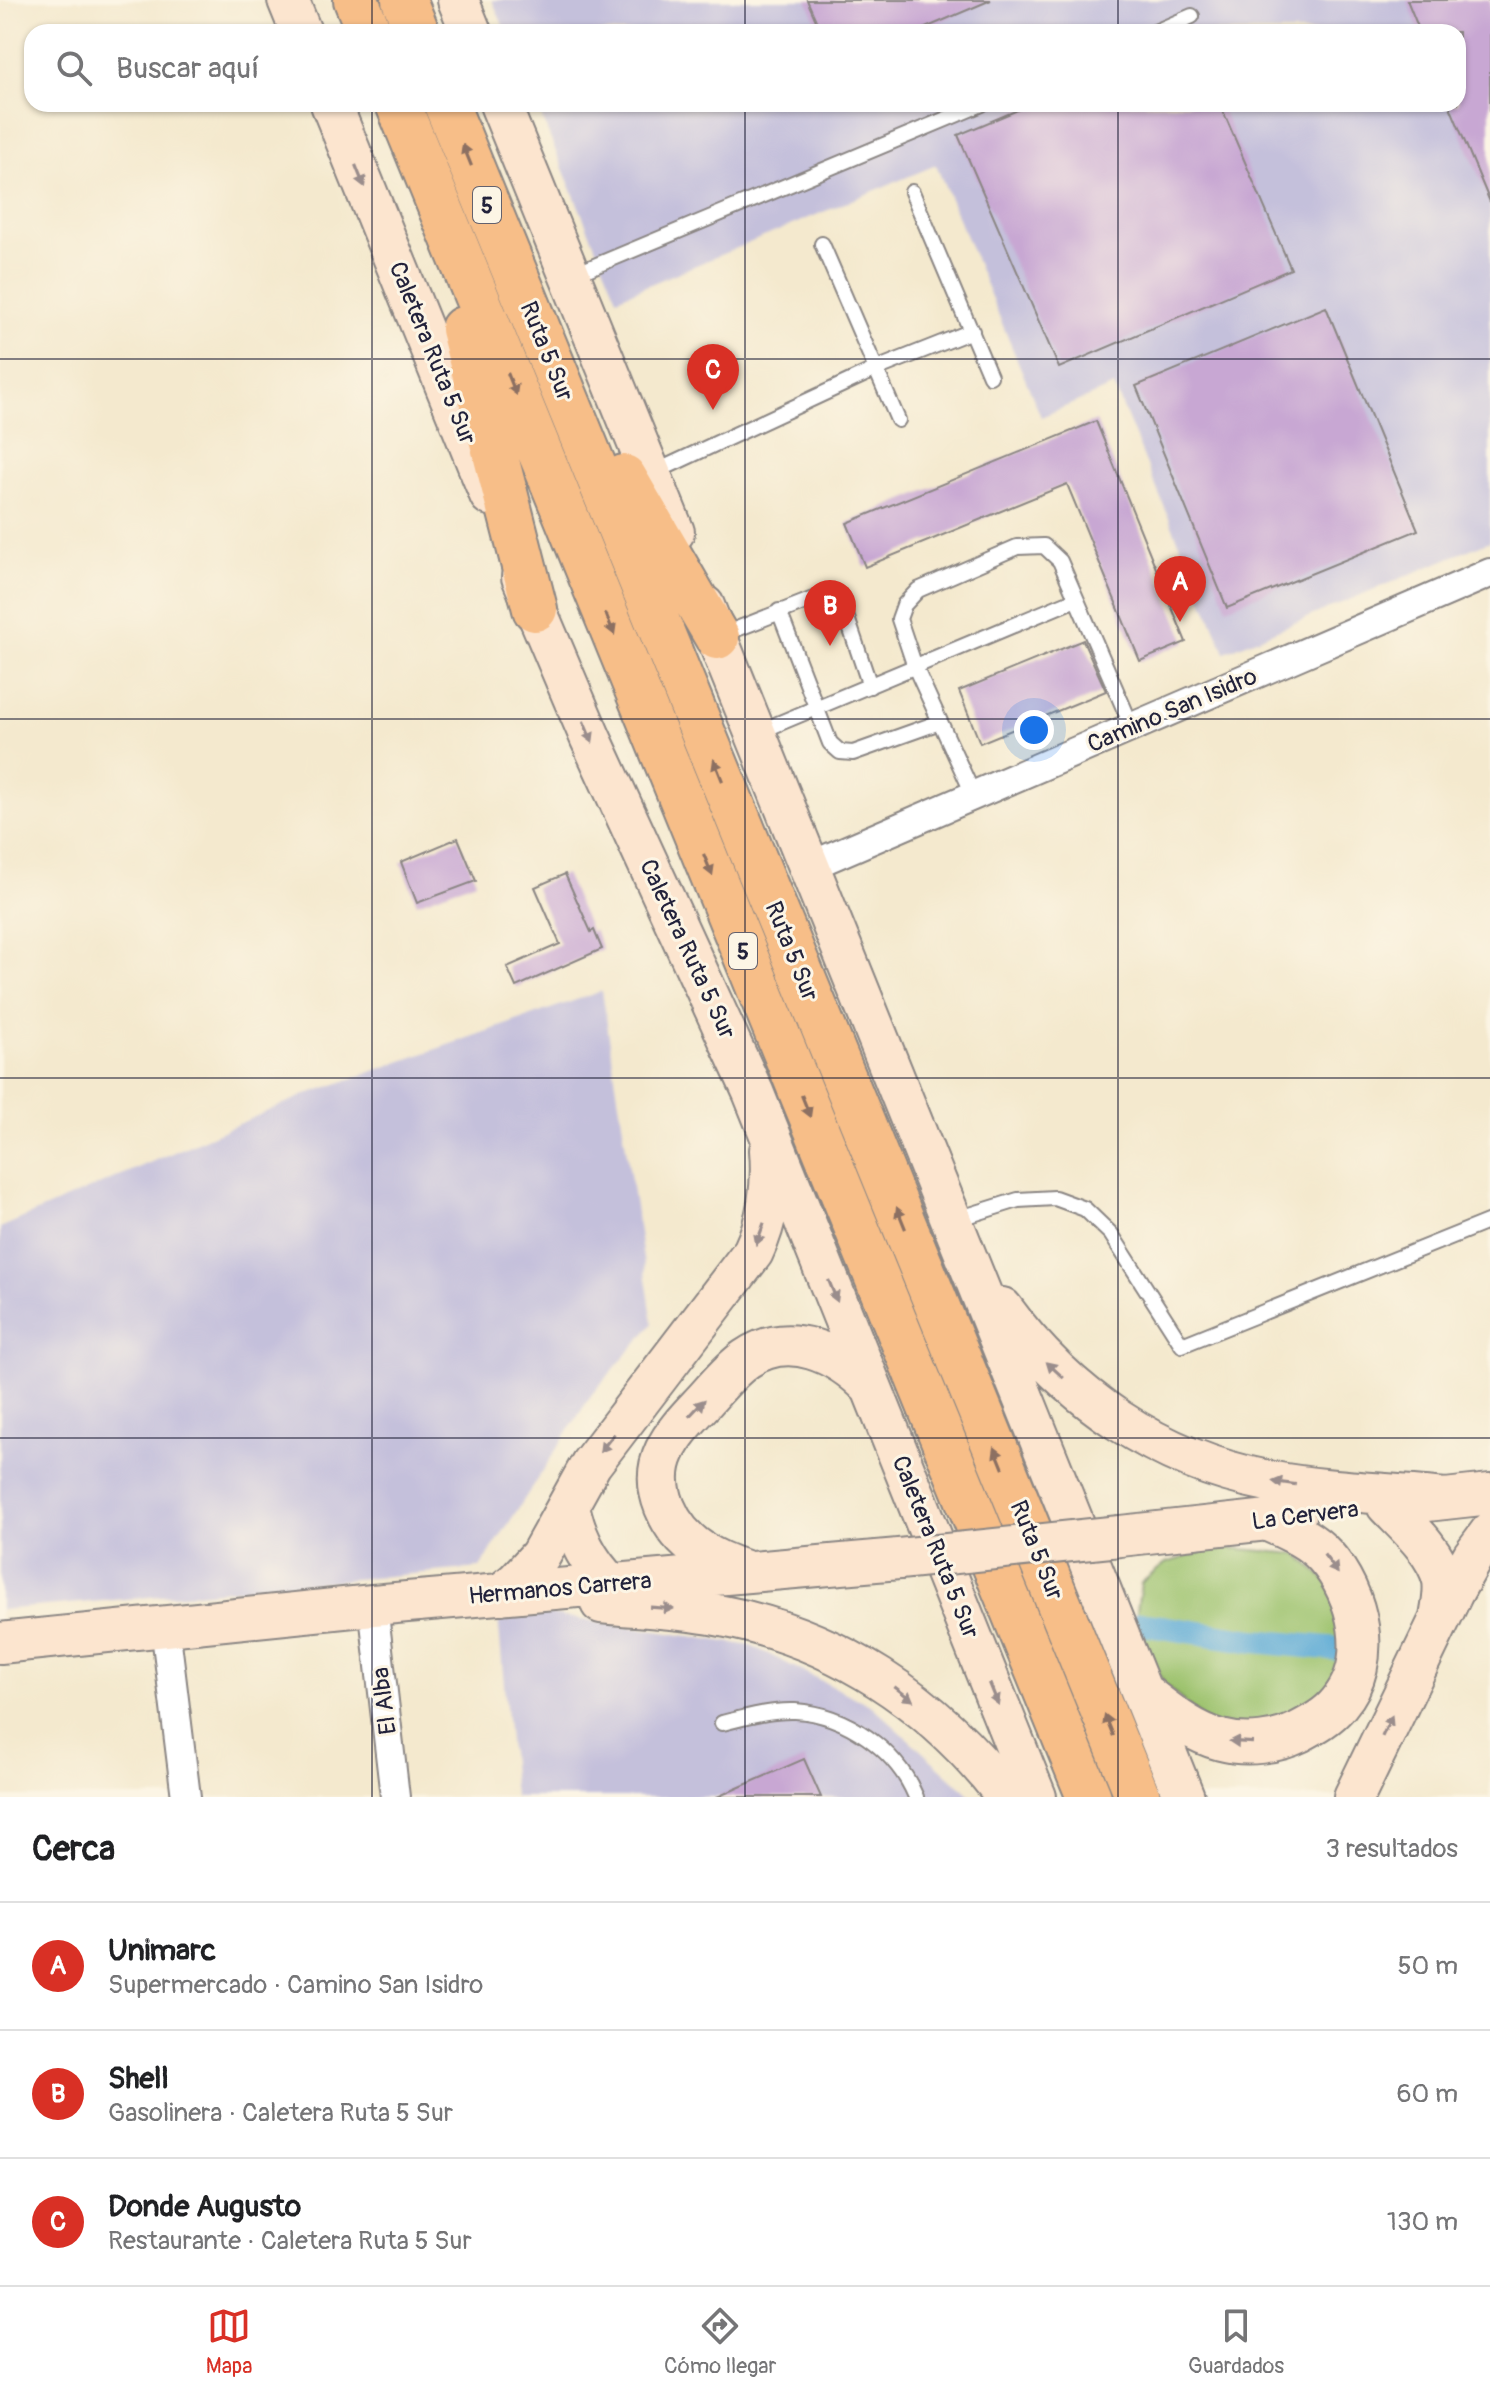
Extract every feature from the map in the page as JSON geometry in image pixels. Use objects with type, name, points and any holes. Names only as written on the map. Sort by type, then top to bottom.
[{"type":"highway","points":[[356,0],[366,24]]},
{"type":"highway","points":[[404,0],[414,24]]},
{"type":"highway","points":[[399,112],[471,353],[535,609]]},
{"type":"highway","name":"Ruta 5 Sur","points":[[400,112],[1089,1797]]},
{"type":"highway","name":"Ruta 5 Sur","points":[[449,112],[1138,1797]]},
{"type":"highway","points":[[528,305],[673,565],[717,637]]},
{"type":"main road","points":[[288,0],[298,24]]},
{"type":"main road","points":[[458,0],[468,24]]},
{"type":"main road","name":"Caletera Ruta 5 Sur","points":[[334,112],[535,609],[590,737],[727,1032],[768,1130],[1036,1797]]},
{"type":"main road","points":[[503,112],[1184,1797]]},
{"type":"main road","points":[[501,1594],[540,1556],[580,1479],[753,1252],[765,1225],[768,1206],[771,1158],[768,1130]]},
{"type":"main road","points":[[958,1233],[999,1305],[1047,1364],[1095,1405],[1138,1433],[1201,1463],[1269,1481],[1445,1499]]},
{"type":"main road","points":[[745,1571],[703,1553],[677,1530],[668,1516],[659,1477],[661,1464],[672,1440],[732,1371],[755,1354],[783,1345],[812,1348],[844,1363],[872,1387]]},
{"type":"main road","name":"La Cervera","points":[[1120,1536],[1490,1494]]},
{"type":"main road","points":[[569,1505],[585,1552],[610,1584]]},
{"type":"main road","points":[[1387,1505],[1427,1549],[1436,1564],[1444,1590],[1440,1618]]},
{"type":"main road","points":[[1143,1693],[1195,1731],[1224,1741],[1247,1744],[1292,1735],[1329,1713],[1341,1701],[1358,1664],[1360,1639],[1348,1590],[1323,1554],[1296,1534],[1268,1521]]},
{"type":"main road","points":[[1354,1797],[1440,1618],[1464,1572],[1490,1533]]},
{"type":"main road","name":"Hermanos Carrera","points":[[0,1643],[1120,1536]]},
{"type":"main road","points":[[501,1594],[682,1609],[745,1621],[807,1640],[861,1666],[914,1701],[948,1731],[1007,1797]]},
{"type":"street","name":"Camino San Isidro","points":[[810,866],[1490,573]]},
{"type":"street","name":"El Alba","points":[[373,1605],[395,1797]]},
{"type":"street","points":[[165,1626],[186,1797]]},
{"type":"lane","points":[[1174,24],[1192,16]]},
{"type":"lane","points":[[570,276],[963,112]]},
{"type":"lane","points":[[912,192],[990,376]]},
{"type":"lane","points":[[822,244],[898,420]]},
{"type":"lane","points":[[649,475],[876,369],[972,331]]},
{"type":"lane","points":[[974,796],[915,667],[899,619],[904,605],[918,590],[1017,547],[1044,546],[1060,561],[1132,727]]},
{"type":"lane","points":[[717,637],[813,599],[831,600],[845,612],[870,686]]},
{"type":"lane","points":[[756,734],[1076,599]]},
{"type":"lane","points":[[779,611],[830,743],[840,752],[853,753],[940,722]]},
{"type":"lane","points":[[958,1233],[1018,1200],[1055,1198],[1085,1209],[1111,1234],[1182,1345],[1490,1221]]},
{"type":"lane","points":[[722,1723],[782,1711],[812,1713],[831,1720],[867,1738],[889,1755],[907,1778],[916,1797]]},
{"type":"shaded area","points":[[492,0],[1490,0],[1490,541],[1225,652],[1114,386],[1041,417],[936,165],[617,298],[539,112],[1466,112],[1466,24],[502,24]]},
{"type":"shaded area","points":[[602,991],[653,1324],[592,1394],[480,1568],[0,1610],[0,1228],[305,1095]]},
{"type":"shaded area","points":[[540,1613],[752,1646],[872,1706],[972,1797],[514,1797],[498,1617]]},
{"type":"green space","points":[[1219,1547],[1297,1554],[1347,1599],[1350,1662],[1301,1717],[1251,1734],[1209,1724],[1166,1686],[1134,1632],[1141,1583],[1166,1563]]},
{"type":"building","points":[[807,0],[991,0],[935,24],[818,24]]},
{"type":"building","points":[[1407,0],[1490,0],[1490,202],[1452,112],[1466,112],[1466,24],[1417,24]]},
{"type":"building","points":[[1013,112],[1223,112],[1291,269],[1059,368],[958,135]]},
{"type":"building","points":[[1326,307],[1418,530],[1227,608],[1136,386]]},
{"type":"building","points":[[1096,421],[1186,642],[1140,661],[1067,484],[865,567],[847,523]]},
{"type":"building","points":[[1083,640],[1106,691],[980,743],[959,691]]},
{"type":"building","points":[[458,838],[476,881],[417,903],[401,862]]},
{"type":"building","points":[[565,874],[602,949],[516,987],[507,967],[560,944],[535,887]]},
{"type":"building","points":[[804,1759],[821,1797],[717,1797]]},
{"type":"waterway","points":[[1141,1624],[1254,1641],[1349,1650]]},
{"type":"place","name":"Donde Augusto","points":[[713,410]]},
{"type":"place","name":"Unimarc","points":[[1180,622]]},
{"type":"place","name":"Shell","points":[[830,646]]}]
